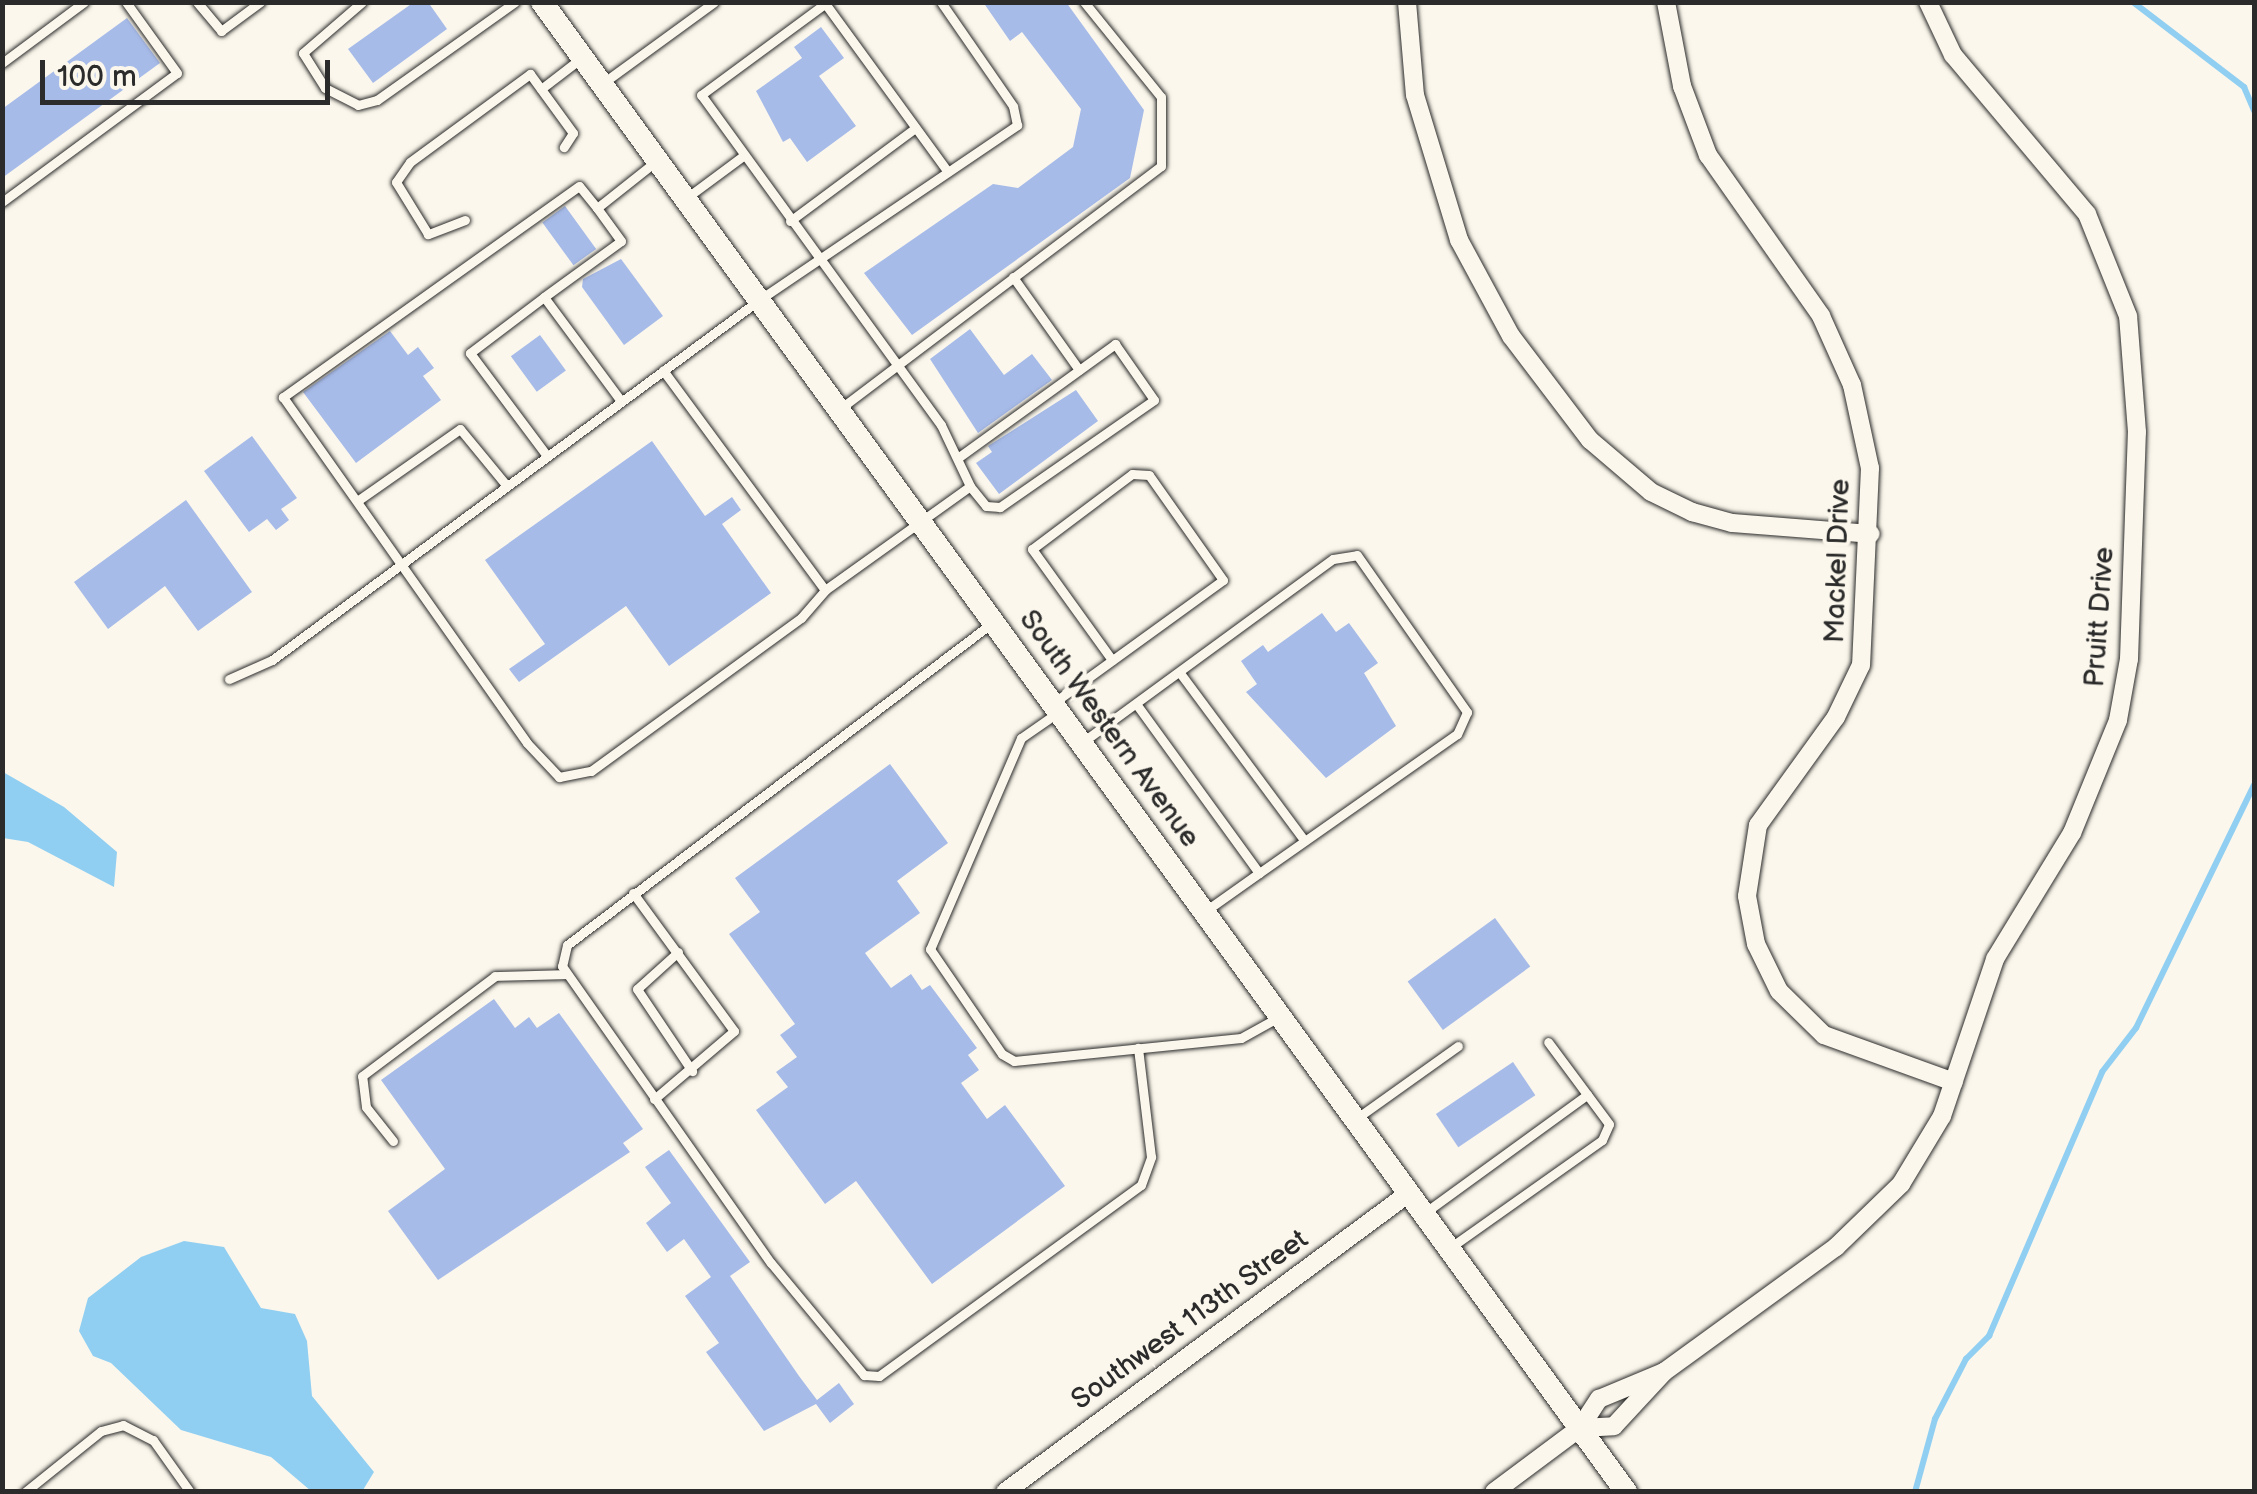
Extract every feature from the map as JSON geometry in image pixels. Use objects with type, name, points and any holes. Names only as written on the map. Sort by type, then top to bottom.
[{"type":"main road","name":"South Western Avenue","points":[[552,6],[582,58],[1626,1492]]},
{"type":"street","points":[[1407,2],[1414,95],[1459,240],[1512,336],[1590,440],[1651,492],[1692,512],[1745,525],[1871,534]]},
{"type":"street","name":"Mackel Drive","points":[[1666,2],[1674,57],[1708,155],[1804,288],[1852,384],[1870,468],[1871,534],[1861,664],[1836,717],[1758,826],[1748,867],[1750,920],[1766,970],[1808,1022],[1878,1060],[1954,1082]]},
{"type":"street","name":"Pruitt Drive","points":[[1580,1428],[1614,1426],[1664,1372],[1860,1227],[1924,1151],[1954,1082],[1995,958],[2072,834],[2112,746],[2129,659],[2137,385],[2128,316],[2087,214],[1953,55],[1928,2]]},
{"type":"street","name":"Southwest 113th Street","points":[[1004,1492],[1408,1193]]},
{"type":"street","name":"Pruitt Drive","points":[[1580,1428],[1599,1399],[1664,1372]]},
{"type":"street","points":[[1494,1492],[1580,1428]]},
{"type":"lane","points":[[4,59],[84,2]]},
{"type":"lane","points":[[2,202],[177,72],[126,2]]},
{"type":"lane","points":[[197,2],[221,31],[260,2]]},
{"type":"lane","points":[[362,2],[303,53],[325,88],[358,105],[377,100],[515,2]]},
{"type":"lane","points":[[601,84],[714,2]]},
{"type":"lane","points":[[229,680],[272,660],[758,300],[1017,125],[1013,106],[941,2]]},
{"type":"lane","points":[[839,410],[1161,166],[1161,97],[1084,2]]},
{"type":"lane","points":[[948,172],[826,3],[700,95],[817,260],[897,364],[959,457],[970,486],[986,506],[1000,507],[1154,400],[1116,344],[959,457]]},
{"type":"lane","points":[[541,88],[582,58]]},
{"type":"lane","points":[[464,220],[428,234],[398,196],[401,173],[530,74],[574,132],[564,146]]},
{"type":"lane","points":[[790,221],[916,128]]},
{"type":"lane","points":[[685,199],[743,156]]},
{"type":"lane","points":[[597,208],[657,160]]},
{"type":"lane","points":[[547,456],[470,353],[621,242],[579,186],[283,397],[404,561],[526,743],[559,778],[591,771],[801,618],[825,590],[919,519],[970,486]]},
{"type":"lane","points":[[1013,277],[1078,370]]},
{"type":"lane","points":[[544,297],[621,401]]},
{"type":"lane","points":[[663,370],[825,590]]},
{"type":"lane","points":[[360,499],[460,430],[508,486]]},
{"type":"lane","points":[[1112,660],[1032,549],[1132,474],[1148,475],[1223,580],[1112,660],[1021,738],[930,949],[1014,1060],[1242,1038],[1280,1016]]},
{"type":"lane","points":[[1082,743],[1334,558],[1356,555],[1467,712],[1457,734],[1204,912]]},
{"type":"lane","points":[[994,622],[567,946],[565,974],[844,1360],[879,1376],[1141,1185],[1152,1157],[1138,1048]]},
{"type":"lane","points":[[1180,673],[1304,840]]},
{"type":"lane","points":[[1136,704],[1258,873]]},
{"type":"lane","points":[[633,894],[734,1031],[654,1099]]},
{"type":"lane","points":[[678,952],[636,983],[692,1070]]},
{"type":"lane","points":[[393,1141],[366,1107],[362,1076],[495,976],[565,974]]},
{"type":"lane","points":[[1449,1249],[1602,1140],[1609,1124],[1548,1042]]},
{"type":"lane","points":[[1355,1120],[1458,1046]]},
{"type":"lane","points":[[1423,1214],[1586,1095]]},
{"type":"lane","points":[[25,1492],[101,1432],[123,1425],[153,1440],[190,1492]]},
{"type":"water","points":[[3,772],[64,807],[117,852],[114,887],[28,842],[3,838]]},
{"type":"water","points":[[184,1241],[224,1247],[261,1308],[295,1314],[307,1341],[312,1396],[374,1472],[363,1490],[311,1491],[271,1457],[181,1430],[111,1363],[93,1356],[79,1331],[88,1298],[141,1257]]},
{"type":"building","points":[[414,2],[428,2],[447,29],[373,83],[348,49]]},
{"type":"building","points":[[983,2],[1066,2],[1144,110],[1130,178],[912,335],[864,273],[993,184],[1018,188],[1073,147],[1081,109],[1022,32],[1010,41]]},
{"type":"building","points":[[127,18],[160,63],[2,178],[2,109]]},
{"type":"building","points":[[821,27],[844,58],[819,76],[856,126],[807,162],[790,138],[783,142],[756,91],[802,58],[794,47]]},
{"type":"building","points":[[565,206],[596,249],[574,265],[542,222]]},
{"type":"building","points":[[621,259],[663,316],[624,345],[582,287],[583,279]]},
{"type":"building","points":[[970,329],[1004,375],[1032,354],[1052,380],[978,433],[930,359]]},
{"type":"building","points":[[390,331],[408,355],[418,347],[434,368],[423,376],[441,400],[356,463],[303,392]]},
{"type":"building","points":[[540,335],[566,371],[537,392],[511,356]]},
{"type":"building","points":[[1076,390],[1098,421],[999,494],[976,463],[992,452],[988,446]]},
{"type":"building","points":[[252,436],[297,498],[281,509],[289,520],[276,530],[267,519],[249,532],[204,471]]},
{"type":"building","points":[[652,441],[705,516],[732,497],[741,510],[722,524],[771,593],[669,666],[626,606],[519,682],[509,669],[545,644],[485,560]]},
{"type":"building","points":[[186,500],[252,592],[198,631],[165,586],[108,629],[74,582]]},
{"type":"building","points":[[1322,613],[1336,632],[1349,623],[1378,663],[1364,673],[1396,726],[1326,778],[1246,692],[1257,684],[1241,661],[1263,645],[1268,652]]},
{"type":"building","points":[[890,764],[948,843],[897,881],[920,913],[865,953],[891,988],[911,974],[922,990],[930,985],[977,1048],[968,1055],[979,1070],[961,1083],[987,1119],[1005,1105],[1065,1186],[932,1284],[856,1181],[825,1204],[756,1110],[788,1087],[776,1072],[797,1057],[780,1035],[795,1024],[729,934],[760,912],[735,878]]},
{"type":"building","points":[[1495,918],[1530,967],[1443,1030],[1408,981]]},
{"type":"building","points":[[494,999],[515,1028],[529,1017],[537,1028],[559,1013],[643,1129],[623,1143],[630,1152],[438,1280],[388,1211],[445,1169],[381,1080]]},
{"type":"building","points":[[1513,1062],[1535,1095],[1458,1147],[1436,1114]]},
{"type":"building","points":[[669,1150],[750,1262],[730,1276],[799,1376],[817,1400],[839,1383],[854,1404],[830,1423],[816,1404],[764,1431],[706,1352],[719,1343],[685,1296],[711,1277],[684,1239],[667,1252],[646,1223],[671,1203],[645,1167]]},
{"type":"waterway","points":[[2133,2],[2244,87],[2254,111]]},
{"type":"waterway","points":[[1915,1492],[1935,1419],[1966,1359],[1989,1336],[2102,1072],[2136,1028],[2254,785]]}]
